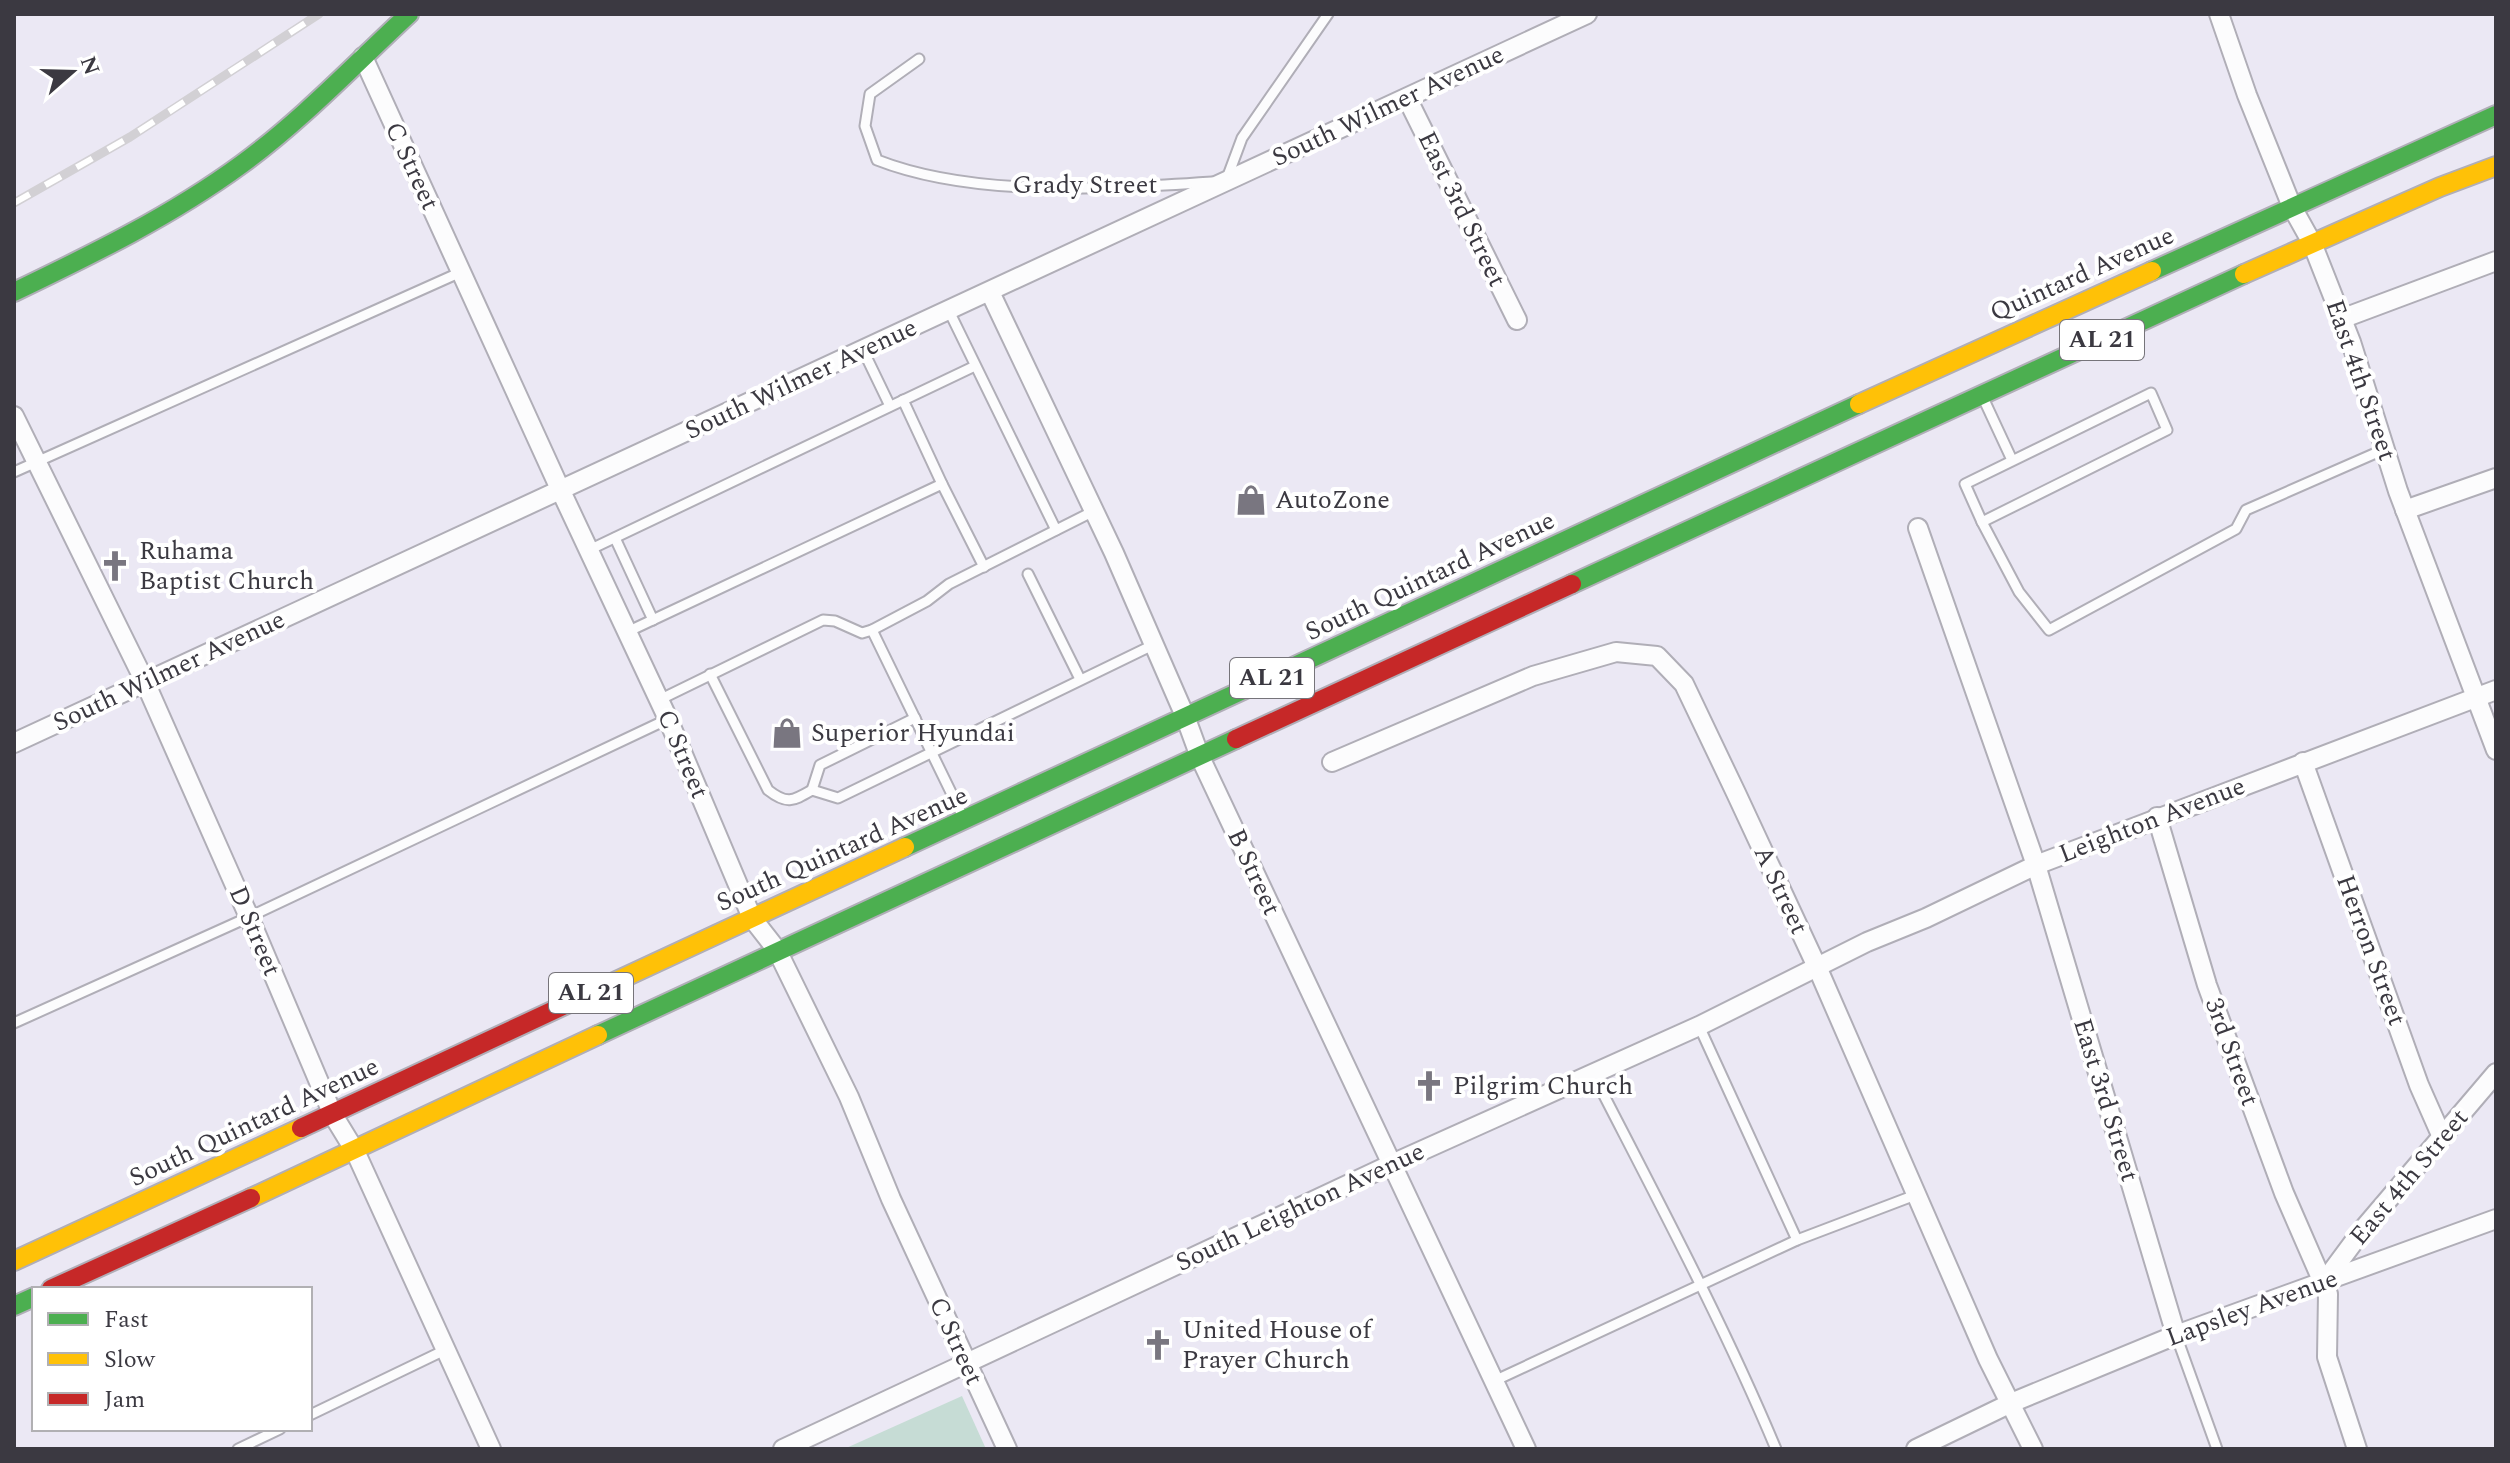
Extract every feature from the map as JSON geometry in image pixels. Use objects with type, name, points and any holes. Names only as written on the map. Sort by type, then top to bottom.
[{"type":"main road","points":[[14,292],[105,249],[189,202],[244,163],[409,14]]},
{"type":"main road","name":"Quintard Avenue","points":[[1691,483],[2496,115]]},
{"type":"main road","name":"AL 21","points":[[55,1287],[355,1151],[777,950],[2312,243],[2496,166]]},
{"type":"main road","name":"South Quintard Avenue","points":[[14,1261],[1691,483]]},
{"type":"street","name":"South Wilmer Avenue","points":[[14,743],[1587,14]]},
{"type":"street","name":"East 4th Street","points":[[2219,14],[2247,95],[2292,207],[2312,243],[2341,319],[2405,510],[2496,750]]},
{"type":"street","name":"C Street","points":[[363,57],[668,719],[752,918],[777,950],[849,1097],[891,1199],[1007,1449]]},
{"type":"street","name":"East 3rd Street","points":[[1407,98],[1517,320]]},
{"type":"street","points":[[2341,319],[2496,261]]},
{"type":"street","name":"B Street","points":[[990,292],[1094,511],[1185,716],[1200,757],[1526,1449]]},
{"type":"street","name":"D Street","points":[[14,416],[145,682],[333,1115],[355,1151],[491,1449]]},
{"type":"street","points":[[2405,510],[2496,478]]},
{"type":"street","name":"East 3rd Street","points":[[1918,528],[2036,865],[2176,1335]]},
{"type":"street","name":"A Street","points":[[1332,762],[1533,676],[1616,652],[1657,656],[1684,684],[1818,969],[1988,1359],[2033,1449]]},
{"type":"street","name":"Leighton Avenue","points":[[1818,969],[1867,942],[1926,918],[2036,865],[2496,690]]},
{"type":"street","name":"Herron Street","points":[[2303,762],[2419,1085],[2442,1137]]},
{"type":"street","name":"3rd Street","points":[[2157,817],[2207,985],[2284,1193],[2328,1294],[2327,1357],[2357,1449]]},
{"type":"street","name":"South Leighton Avenue","points":[[783,1449],[1818,969]]},
{"type":"street","name":"East 4th Street","points":[[2324,1282],[2364,1228],[2496,1073]]},
{"type":"street","name":"Lapsley Avenue","points":[[1916,1449],[2011,1403],[2176,1335],[2496,1219]]},
{"type":"lane","points":[[1226,181],[1242,138],[1328,14]]},
{"type":"lane","name":"Grady Street","points":[[919,59],[870,94],[865,126],[877,160],[899,168],[979,184],[1118,189],[1226,181]]},
{"type":"lane","points":[[14,472],[461,272]]},
{"type":"lane","points":[[949,311],[1056,530]]},
{"type":"lane","points":[[863,350],[890,406]]},
{"type":"lane","points":[[589,550],[975,366]]},
{"type":"lane","points":[[1982,522],[2167,430],[2151,393],[1965,484],[1982,522],[2019,592],[2049,630],[2236,529],[2246,510],[2385,449]]},
{"type":"lane","points":[[1982,395],[2012,460]]},
{"type":"lane","points":[[903,400],[984,567]]},
{"type":"lane","points":[[627,632],[942,484]]},
{"type":"lane","points":[[659,700],[823,620],[835,621],[862,633],[872,630],[927,601],[949,584],[1094,511]]},
{"type":"lane","points":[[615,538],[653,620]]},
{"type":"lane","points":[[1028,574],[1080,679]]},
{"type":"lane","points":[[872,630],[965,822]]},
{"type":"lane","points":[[812,790],[838,798],[1153,645]]},
{"type":"lane","points":[[710,674],[768,790],[780,800],[794,800],[812,790],[820,765],[915,718]]},
{"type":"lane","points":[[14,1023],[249,917],[668,719]]},
{"type":"lane","points":[[1699,1026],[1797,1240]]},
{"type":"lane","points":[[1592,1072],[1701,1283],[1743,1370],[1776,1449]]},
{"type":"lane","points":[[1494,1381],[1797,1240],[1918,1194]]},
{"type":"lane","points":[[2176,1335],[2217,1449]]},
{"type":"lane","points":[[312,1414],[445,1350]]},
{"type":"lane","points":[[238,1449],[276,1431]]},
{"type":"green space","points":[[962,1396],[986,1449],[844,1449]]},
{"type":"railway","points":[[14,203],[130,137],[319,14]]},
{"type":"traffic: fast","points":[[14,292],[102,249],[242,164],[307,111],[409,14]]},
{"type":"traffic: fast","points":[[2152,271],[2496,115]]},
{"type":"traffic: fast","points":[[1572,584],[2244,274]]},
{"type":"traffic: fast","points":[[905,847],[1859,404]]},
{"type":"traffic: fast","points":[[598,1035],[1236,739]]},
{"type":"traffic: fast","points":[[14,1306],[32,1298]]},
{"type":"traffic: slow","points":[[2244,274],[2440,187],[2496,166]]},
{"type":"traffic: slow","points":[[1859,404],[2152,271]]},
{"type":"traffic: slow","points":[[610,984],[905,847]]},
{"type":"traffic: slow","points":[[251,1198],[598,1035]]},
{"type":"traffic: slow","points":[[14,1261],[301,1128]]},
{"type":"traffic: jam","points":[[1236,739],[1572,584]]},
{"type":"traffic: jam","points":[[301,1128],[610,984]]},
{"type":"traffic: jam","points":[[55,1287],[251,1198]]},
{"type":"place","name":"AutoZone","points":[[1251,500]]},
{"type":"place","name":"Ruhama Baptist Church","points":[[115,566]]},
{"type":"place","name":"Superior Hyundai","points":[[787,733]]},
{"type":"place","name":"Pilgrim Church","points":[[1429,1086]]},
{"type":"place","name":"United House of Prayer Church","points":[[1158,1345]]}]
